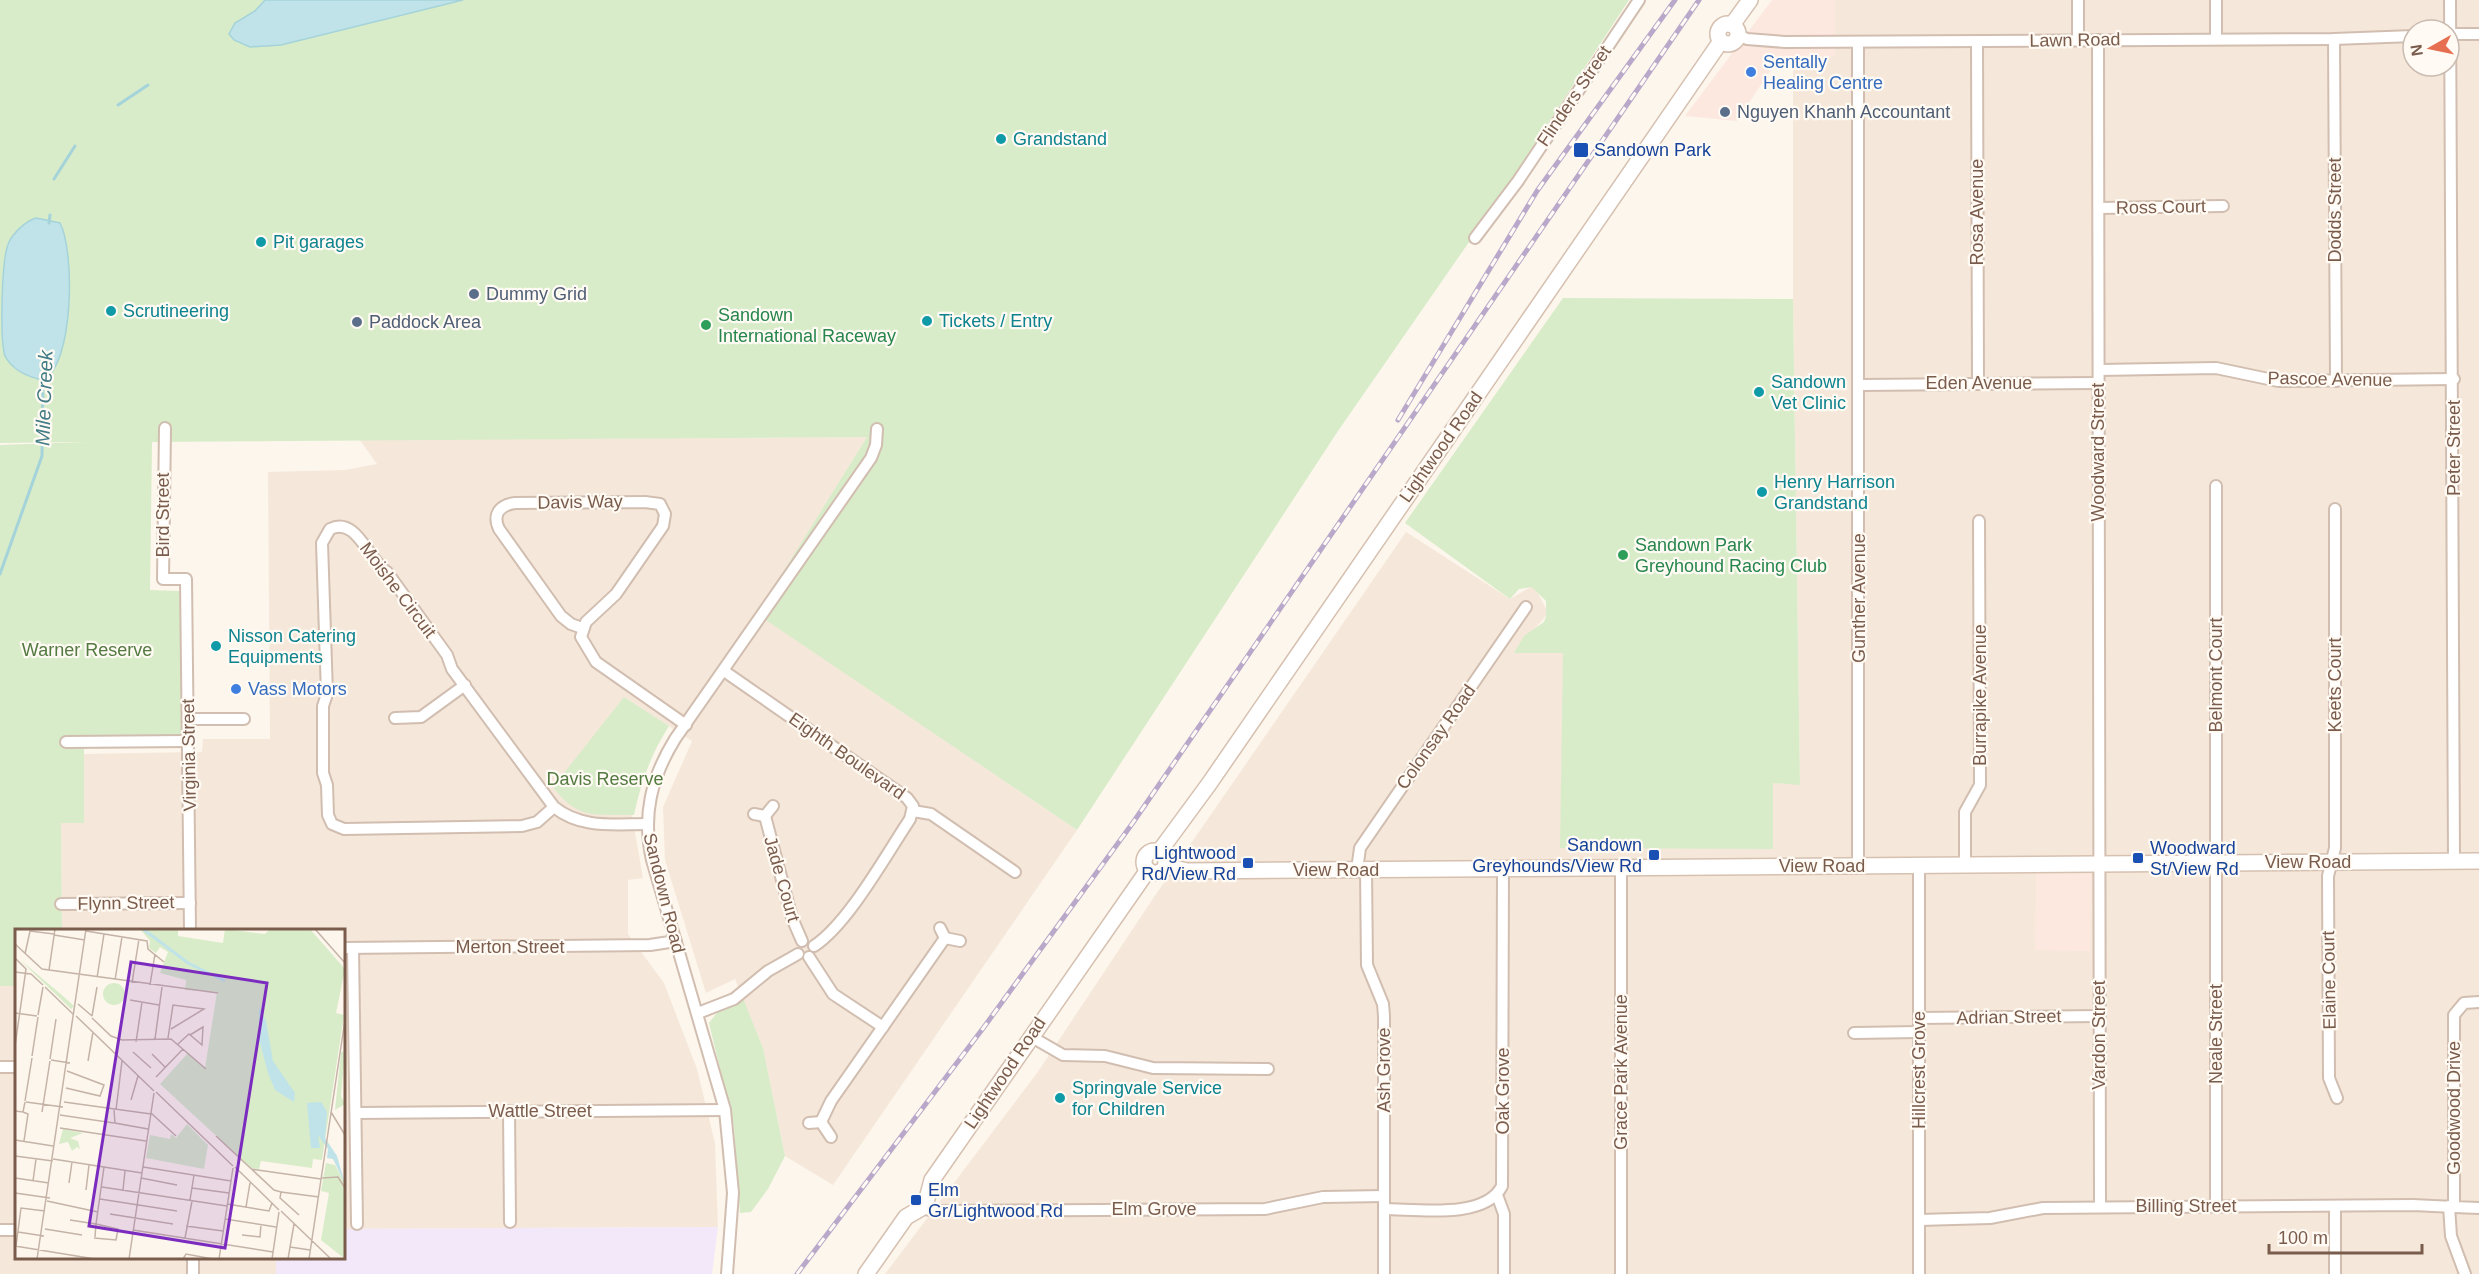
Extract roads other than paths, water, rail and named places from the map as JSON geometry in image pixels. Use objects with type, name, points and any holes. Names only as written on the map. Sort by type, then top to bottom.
[{"type":"main road","points":[[1735,30],[1750,0]]},
{"type":"main road","name":"Lightwood Road","points":[[923,1208],[932,1180],[1030,1036],[1148,870],[1144,863],[1146,856],[1152,851],[1162,859],[1216,774],[1721,41],[1733,43],[1735,30]]},
{"type":"main road","name":"View Road","points":[[1162,859],[1187,871],[2479,861]]},
{"type":"main road","points":[[867,1274],[906,1217],[923,1208]]},
{"type":"street","name":"Flinders Street","points":[[1475,238],[1509,193],[1640,0]]},
{"type":"street","points":[[2078,0],[2078,40]]},
{"type":"street","points":[[2216,0],[2216,39]]},
{"type":"street","name":"Peter Street","points":[[2450,18],[2451,0]]},
{"type":"street","name":"Lawn Road","points":[[1735,30],[1747,39],[1780,42],[2334,39],[2401,36]]},
{"type":"street","points":[[2461,34],[2479,34]]},
{"type":"street","name":"Dodds Street","points":[[2334,39],[2336,381]]},
{"type":"street","name":"Woodward Street","points":[[2098,40],[2099,863]]},
{"type":"street","name":"Gunther Avenue","points":[[1858,42],[1860,385],[1858,866]]},
{"type":"street","name":"Rosa Avenue","points":[[1977,42],[1978,382]]},
{"type":"street","name":"Peter Street","points":[[2451,78],[2454,379],[2454,861]]},
{"type":"street","name":"Ross Court","points":[[2099,208],[2223,206]]},
{"type":"street","name":"Pascoe Avenue","points":[[2099,370],[2216,369],[2278,381],[2454,379]]},
{"type":"street","name":"Eden Avenue","points":[[1860,385],[1978,382],[2098,383]]},
{"type":"street","name":"Bird Street","points":[[165,428],[164,579],[186,579]]},
{"type":"street","name":"Sandown Road","points":[[727,1274],[733,1193],[725,1110],[652,860],[647,824],[650,796],[657,772],[686,725],[871,458],[876,445],[877,429]]},
{"type":"street","name":"Belmont Court","points":[[2216,486],[2217,863]]},
{"type":"street","name":"Davis Way","points":[[645,501],[660,504],[665,514],[663,526],[616,594],[589,618],[582,628],[565,620],[554,606],[499,528],[495,519],[498,511],[504,506],[515,503],[645,501]]},
{"type":"street","name":"Keets Court","points":[[2332,862],[2335,849],[2335,509]]},
{"type":"street","name":"Burrapike Avenue","points":[[1965,865],[1965,812],[1980,785],[1979,521]]},
{"type":"street","name":"Moishe Circuit","points":[[554,807],[537,822],[522,826],[344,829],[332,824],[328,815],[327,785],[324,774],[323,706],[327,694],[322,543],[330,529],[339,526],[353,530],[377,564],[387,572],[447,655],[452,669],[554,807],[566,816],[586,823],[647,824]]},
{"type":"street","name":"Virginia Street","points":[[186,579],[190,929]]},
{"type":"street","name":"Colonsay Road","points":[[1361,870],[1360,848],[1526,607]]},
{"type":"street","points":[[582,628],[582,640],[596,662],[686,725]]},
{"type":"street","name":"Eighth Boulevard","points":[[724,671],[907,798],[914,811],[833,931],[814,946]]},
{"type":"street","points":[[395,718],[421,717],[465,685]]},
{"type":"street","points":[[188,719],[244,719]]},
{"type":"street","points":[[66,742],[188,741]]},
{"type":"street","name":"Jade Court","points":[[773,806],[759,815],[792,918],[802,941]]},
{"type":"street","points":[[914,811],[931,814],[1015,872]]},
{"type":"street","name":"Elaine Court","points":[[2332,862],[2328,876],[2330,1078],[2337,1098]]},
{"type":"street","name":"Vardon Street","points":[[2099,863],[2100,1207]]},
{"type":"street","name":"Neale Street","points":[[2216,1206],[2217,863]]},
{"type":"street","name":"Hillcrest Grove","points":[[1919,866],[1919,1274]]},
{"type":"street","name":"Oak Grove","points":[[1497,1195],[1503,1181],[1503,869]]},
{"type":"street","name":"Grace Park Avenue","points":[[1621,869],[1621,1274]]},
{"type":"street","name":"Ash Grove","points":[[1361,870],[1367,965],[1384,1010],[1384,1274]]},
{"type":"street","name":"Flynn Street","points":[[61,904],[190,903]]},
{"type":"street","points":[[821,1122],[831,1101],[942,933],[960,941]]},
{"type":"street","points":[[698,1013],[734,999],[768,970],[804,956],[813,953],[814,946],[807,940],[802,941],[797,948],[804,956],[833,994],[882,1027]]},
{"type":"street","name":"Merton Street","points":[[348,948],[650,945],[676,941]]},
{"type":"street","points":[[348,948],[356,1113],[357,1224]]},
{"type":"street","name":"Goodwood Drive","points":[[2465,1274],[2451,1236],[2454,1015],[2464,1003],[2479,1002]]},
{"type":"street","name":"Adrian Street","points":[[1919,1018],[2099,1016]]},
{"type":"street","points":[[1854,1033],[1919,1032]]},
{"type":"street","points":[[1030,1036],[1063,1055],[1105,1056],[1154,1068],[1268,1069]]},
{"type":"street","name":"Wattle Street","points":[[356,1113],[725,1110]]},
{"type":"street","points":[[508,1111],[510,1222]]},
{"type":"street","points":[[809,1123],[821,1122]]},
{"type":"street","points":[[821,1122],[831,1137]]},
{"type":"street","points":[[1384,1209],[1469,1208],[1484,1205],[1497,1195],[1504,1214],[1504,1274]]},
{"type":"street","name":"Elm Grove","points":[[923,1208],[933,1211],[1265,1209],[1323,1197],[1384,1196]]},
{"type":"street","points":[[2335,1206],[2335,1274]]},
{"type":"street","points":[[2451,1206],[2479,1208]]},
{"type":"street","name":"Billing Street","points":[[1919,1220],[1990,1218],[2028,1209],[2100,1207],[2451,1206]]},
{"type":"water","points":[[265,0],[463,0],[281,45],[250,47],[234,40],[229,34],[235,23],[255,11]]},
{"type":"water","points":[[36,218],[60,223],[68,257],[69,306],[66,331],[61,353],[53,370],[43,380],[26,375],[12,366],[5,356],[2,334],[6,251],[17,231]]},
{"type":"waterway","name":"Mile Creek","points":[[118,105],[148,85]]},
{"type":"waterway","name":"Mile Creek","points":[[54,179],[75,146]]},
{"type":"waterway","name":"Mile Creek","points":[[49,223],[50,215]]},
{"type":"waterway","name":"Mile Creek","points":[[0,574],[42,456],[43,376]]},
{"type":"railway","points":[[1398,420],[1537,191],[1675,0]]},
{"type":"railway","points":[[797,1274],[984,1027],[1132,824],[1699,0]]},
{"type":"place","name":"Sentally Healing Centre","points":[[1751,72]]},
{"type":"place","name":"Nguyen Khanh Accountant","points":[[1725,112]]},
{"type":"place","name":"Grandstand","points":[[1001,139]]},
{"type":"place","name":"Sandown Park","points":[[1581,150]]},
{"type":"place","name":"Pit garages","points":[[261,242]]},
{"type":"place","name":"Dummy Grid","points":[[474,294]]},
{"type":"place","name":"Scrutineering","points":[[111,311]]},
{"type":"place","name":"Tickets / Entry","points":[[927,321]]},
{"type":"place","name":"Paddock Area","points":[[357,322]]},
{"type":"place","name":"Sandown International Raceway","points":[[706,325]]},
{"type":"place","name":"Sandown Vet Clinic","points":[[1759,392]]},
{"type":"place","name":"Henry Harrison Grandstand","points":[[1762,492]]},
{"type":"place","name":"Sandown Park Greyhound Racing Club","points":[[1623,555]]},
{"type":"place","name":"Nisson Catering Equipments","points":[[216,646]]},
{"type":"place","name":"Vass Motors","points":[[236,689]]},
{"type":"place","name":"Sandown Greyhounds/View Rd","points":[[1654,855]]},
{"type":"place","name":"Woodward St/View Rd","points":[[2138,858]]},
{"type":"place","name":"Lightwood Rd/View Rd","points":[[1248,863]]},
{"type":"place","name":"Springvale Service for Children","points":[[1060,1098]]},
{"type":"place","name":"Elm Gr/Lightwood Rd","points":[[916,1200]]},
{"type":"park label","name":"Warner Reserve","points":[[87,650]]},
{"type":"park label","name":"Davis Reserve","points":[[605,779]]}]
